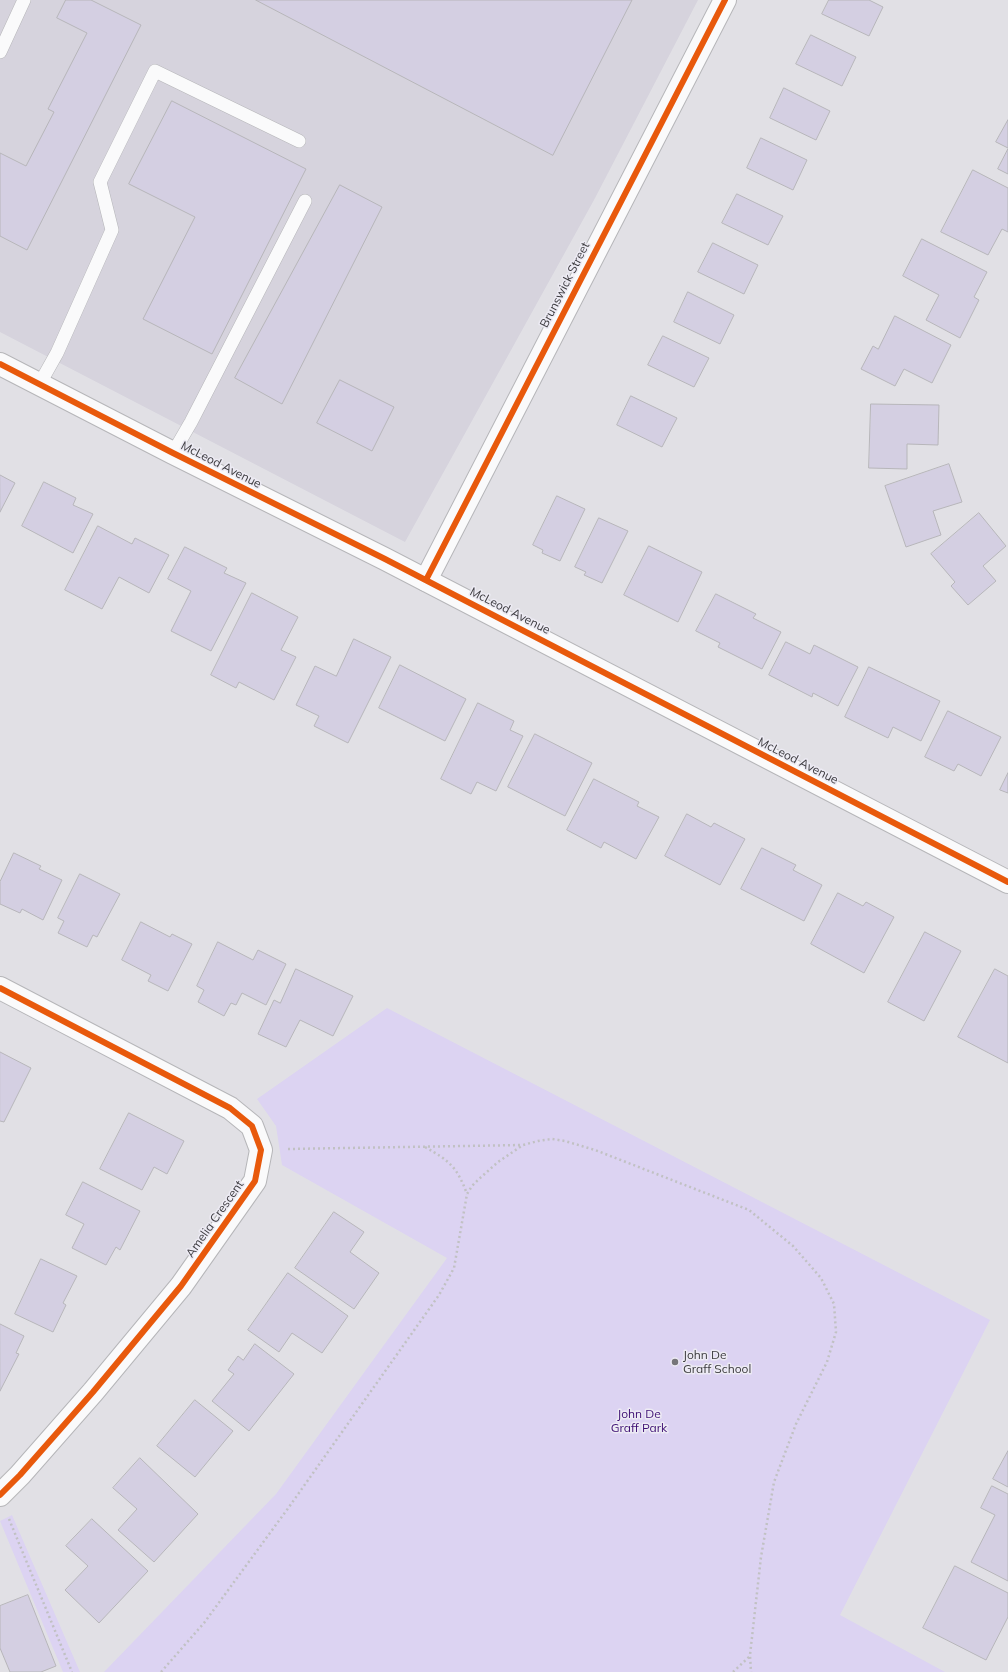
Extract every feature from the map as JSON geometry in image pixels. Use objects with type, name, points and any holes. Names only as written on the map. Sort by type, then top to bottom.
[{"type":"street","name":"Brunswick Street","points":[[426,580],[725,0]]},
{"type":"street","name":"McLeod Avenue","points":[[0,364],[426,580],[1008,882]]},
{"type":"street","points":[[0,988],[230,1108],[252,1126],[261,1150]]},
{"type":"street","name":"Amelia Crescent","points":[[3,1504],[20,1475],[94,1392],[181,1286],[255,1181],[261,1150]]},
{"type":"lane","points":[[0,52],[24,0]]},
{"type":"lane","points":[[39,385],[57,353],[112,230],[100,182],[156,71],[299,142]]},
{"type":"lane","points":[[173,453],[191,422],[305,201]]},
{"type":"path","points":[[261,1150],[523,1145],[552,1139],[581,1145],[660,1174],[748,1210],[793,1246],[821,1278],[834,1304],[836,1332],[827,1362],[796,1424],[774,1482],[761,1557],[750,1655],[751,1672]]},
{"type":"path","points":[[161,1672],[204,1623],[294,1500],[440,1295],[454,1268],[467,1194],[472,1186],[498,1162],[523,1145]]},
{"type":"path","points":[[425,1146],[445,1158],[460,1176],[467,1194]]},
{"type":"path","points":[[3,1504],[72,1672]]},
{"type":"path","points":[[732,1672],[750,1655]]},
{"type":"shaded area","points":[[0,0],[698,0],[594,200],[405,542],[0,332]]},
{"type":"green space","name":"John De Graff Park","points":[[387,1008],[990,1320],[840,1615],[945,1672],[104,1672],[276,1494],[447,1258],[282,1165],[276,1126],[257,1099]]},
{"type":"green space","points":[[12,1515],[80,1672],[63,1672],[0,1521]]},
{"type":"building","points":[[66,0],[91,0],[141,25],[27,250],[0,236],[0,153],[26,166],[54,112],[48,109],[87,33],[57,18]]},
{"type":"building","points":[[256,0],[632,0],[553,155]]},
{"type":"building","points":[[829,0],[869,0],[883,7],[869,36],[822,14]]},
{"type":"building","points":[[811,35],[856,57],[842,86],[796,64]]},
{"type":"building","points":[[784,88],[830,111],[816,140],[770,118]]},
{"type":"building","points":[[172,101],[306,169],[212,354],[143,319],[195,217],[129,184]]},
{"type":"building","points":[[1008,120],[1008,148],[996,142]]},
{"type":"building","points":[[761,138],[807,160],[793,190],[747,168]]},
{"type":"building","points":[[1008,149],[1008,174],[998,169]]},
{"type":"building","points":[[973,170],[1008,188],[1008,232],[1002,229],[988,255],[941,232]]},
{"type":"building","points":[[340,185],[382,207],[282,404],[235,378]]},
{"type":"building","points":[[737,194],[783,216],[768,245],[722,223]]},
{"type":"building","points":[[922,239],[987,272],[974,297],[979,300],[960,338],[926,320],[939,295],[903,276]]},
{"type":"building","points":[[713,243],[758,265],[744,294],[698,272]]},
{"type":"building","points":[[688,292],[734,315],[720,344],[674,322]]},
{"type":"building","points":[[895,316],[951,345],[932,383],[904,369],[895,386],[861,369],[873,346],[878,349]]},
{"type":"building","points":[[663,336],[709,358],[694,387],[648,365]]},
{"type":"building","points":[[340,380],[394,407],[372,451],[317,423]]},
{"type":"building","points":[[631,396],[677,418],[662,447],[617,425]]},
{"type":"building","points":[[871,404],[939,405],[938,445],[907,444],[907,469],[869,468]]},
{"type":"building","points":[[949,464],[962,502],[933,511],[941,535],[906,547],[885,486]]},
{"type":"building","points":[[0,475],[15,483],[0,512]]},
{"type":"building","points":[[44,482],[76,498],[73,505],[93,514],[73,553],[22,526]]},
{"type":"building","points":[[557,496],[585,509],[560,561],[542,553],[543,550],[533,545]]},
{"type":"building","points":[[979,513],[1006,546],[983,566],[996,581],[968,605],[951,586],[955,582],[931,554]]},
{"type":"building","points":[[599,518],[628,531],[602,583],[584,575],[586,572],[575,567]]},
{"type":"building","points":[[98,526],[132,544],[135,538],[169,555],[149,593],[119,577],[102,609],[65,590]]},
{"type":"building","points":[[649,546],[702,572],[678,622],[624,595]]},
{"type":"building","points":[[185,547],[227,568],[224,573],[246,583],[211,651],[171,631],[191,591],[168,579]]},
{"type":"building","points":[[252,593],[298,617],[281,650],[296,657],[274,700],[239,682],[236,688],[211,675]]},
{"type":"building","points":[[716,594],[756,614],[753,618],[781,632],[762,669],[718,647],[720,643],[696,631]]},
{"type":"building","points":[[354,639],[391,657],[348,743],[314,726],[319,716],[296,705],[315,666],[336,676]]},
{"type":"building","points":[[786,642],[810,654],[814,645],[858,667],[838,706],[813,693],[812,697],[769,675]]},
{"type":"building","points":[[400,665],[466,699],[445,741],[379,708]]},
{"type":"building","points":[[869,667],[940,701],[921,741],[893,727],[888,738],[845,717]]},
{"type":"building","points":[[478,703],[514,721],[510,730],[523,736],[496,791],[477,782],[471,794],[441,779]]},
{"type":"building","points":[[948,711],[1001,737],[981,776],[958,764],[954,771],[925,757]]},
{"type":"building","points":[[535,734],[592,763],[565,816],[508,787]]},
{"type":"building","points":[[1008,773],[1008,793],[1000,790]]},
{"type":"building","points":[[594,779],[639,802],[637,806],[659,817],[636,859],[604,842],[601,848],[567,830]]},
{"type":"building","points":[[687,814],[711,827],[714,823],[745,839],[720,885],[665,856]]},
{"type":"building","points":[[762,848],[796,865],[793,870],[822,885],[804,921],[741,889]]},
{"type":"building","points":[[14,853],[41,866],[39,869],[62,880],[43,920],[22,909],[20,913],[0,904],[0,882]]},
{"type":"building","points":[[80,874],[120,894],[97,937],[93,935],[87,947],[58,933],[64,921],[58,918]]},
{"type":"building","points":[[838,893],[863,906],[866,902],[894,917],[864,973],[811,944]]},
{"type":"building","points":[[141,922],[170,937],[172,934],[192,944],[168,991],[148,981],[151,975],[122,960]]},
{"type":"building","points":[[925,932],[961,951],[924,1021],[888,1002]]},
{"type":"building","points":[[218,942],[253,960],[258,950],[286,964],[266,1005],[242,993],[236,1005],[231,1003],[224,1016],[198,1002],[204,990],[197,986]]},
{"type":"building","points":[[296,969],[353,996],[333,1036],[300,1020],[286,1047],[258,1034],[274,1000],[280,1003]]},
{"type":"building","points":[[995,969],[1008,976],[1008,1063],[958,1037]]},
{"type":"building","points":[[0,1052],[31,1068],[4,1122],[0,1121]]},
{"type":"building","points":[[129,1113],[184,1141],[167,1174],[154,1167],[142,1190],[100,1169]]},
{"type":"building","points":[[83,1182],[140,1211],[120,1250],[116,1247],[106,1265],[72,1248],[84,1224],[66,1215]]},
{"type":"building","points":[[334,1212],[364,1232],[350,1252],[379,1273],[354,1309],[295,1268]]},
{"type":"building","points":[[41,1259],[77,1276],[63,1303],[66,1305],[53,1332],[15,1314]]},
{"type":"building","points":[[288,1273],[348,1316],[322,1353],[292,1333],[279,1352],[248,1330]]},
{"type":"building","points":[[0,1324],[24,1336],[16,1353],[19,1354],[0,1391]]},
{"type":"building","points":[[255,1344],[294,1374],[249,1431],[212,1401],[234,1374],[228,1370],[238,1356],[243,1360]]},
{"type":"building","points":[[195,1400],[233,1431],[195,1477],[157,1446]]},
{"type":"building","points":[[1008,1451],[1008,1487],[993,1479]]},
{"type":"building","points":[[140,1458],[198,1514],[154,1562],[118,1530],[137,1509],[113,1488]]},
{"type":"building","points":[[992,1486],[1008,1494],[1008,1581],[971,1562],[995,1515],[981,1508]]},
{"type":"building","points":[[92,1519],[148,1571],[99,1623],[65,1590],[88,1566],[66,1546]]},
{"type":"building","points":[[955,1566],[1008,1593],[1008,1617],[986,1660],[923,1628]]},
{"type":"building","points":[[28,1595],[56,1666],[41,1672],[10,1672],[0,1648],[0,1606]]},
{"type":"cycle path","points":[[426,580],[725,0]]},
{"type":"cycle path","points":[[0,364],[173,453],[385,559],[1008,882]]},
{"type":"cycle path","points":[[0,988],[230,1108],[252,1126],[261,1150],[255,1181],[181,1286],[93,1392],[20,1475],[0,1495]]},
{"type":"place","name":"John De Graff School","points":[[675,1362]]}]
